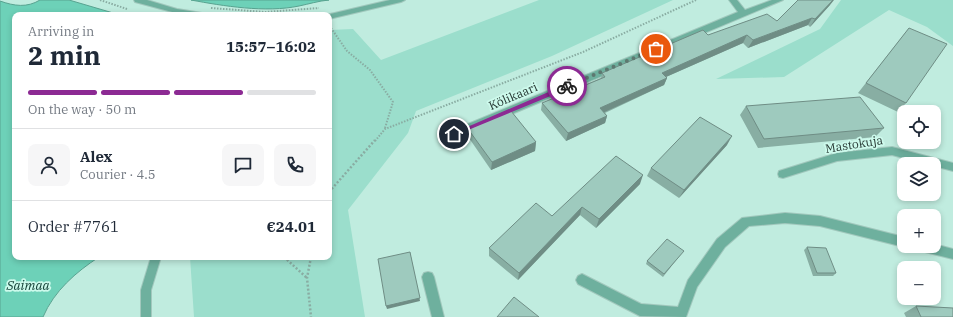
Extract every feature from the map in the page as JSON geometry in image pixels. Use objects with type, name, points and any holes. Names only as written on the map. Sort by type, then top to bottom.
[{"type":"street","points":[[138,0],[182,12]]},
{"type":"street","points":[[332,15],[402,0]]},
{"type":"street","points":[[733,0],[743,13]]},
{"type":"street","name":"Kölikaari","points":[[454,134],[743,13],[779,0]]},
{"type":"street","name":"Mastokuja","points":[[783,174],[837,157],[892,151],[953,167]]},
{"type":"street","points":[[582,280],[640,310],[682,315],[692,284],[721,243],[746,221],[785,218],[820,221],[897,240]]},
{"type":"street","points":[[941,251],[953,254]]},
{"type":"street","points":[[428,276],[438,317]]},
{"type":"lane","points":[[146,317],[146,290],[155,260]]},
{"type":"path","points":[[100,0],[134,11]]},
{"type":"path","points":[[385,129],[583,52],[696,0]]},
{"type":"path","points":[[210,8],[248,12],[276,12],[320,8]]},
{"type":"path","points":[[332,29],[347,51],[370,70],[393,102],[385,129],[332,189]]},
{"type":"path","points":[[287,260],[307,278]]},
{"type":"path","points":[[310,260],[307,278],[310,317]]},
{"type":"shaded area","points":[[539,0],[673,0],[552,56],[416,111],[408,133],[348,210],[365,317],[194,317],[190,260],[332,260],[332,30],[353,29],[381,60]]},
{"type":"shaded area","points":[[841,0],[953,0],[953,46],[927,27],[889,10],[784,77],[716,79],[820,29]]},
{"type":"water","name":"Saimaa","points":[[40,0],[69,0],[110,12],[12,12],[12,260],[95,260],[66,283],[53,299],[43,317],[0,317],[0,1],[20,5],[35,3]]},
{"type":"water","points":[[191,0],[329,0],[286,8],[259,9]]},
{"type":"building","points":[[798,0],[833,0],[815,19],[812,18],[753,40],[747,35],[662,73],[667,78],[600,108],[607,116],[568,133],[542,103],[605,77],[602,73],[703,30],[708,35],[767,14],[777,21]]},
{"type":"building","points":[[909,28],[947,44],[906,103],[866,83]]},
{"type":"building","points":[[860,97],[884,128],[764,139],[746,106]]},
{"type":"building","points":[[511,111],[536,142],[492,162],[468,129]]},
{"type":"building","points":[[700,117],[732,136],[684,190],[651,168]]},
{"type":"building","points":[[616,156],[643,175],[599,219],[582,207],[519,273],[489,248],[536,203],[552,216]]},
{"type":"building","points":[[667,239],[684,251],[664,274],[647,261]]},
{"type":"building","points":[[807,247],[826,248],[836,273],[817,273]]},
{"type":"building","points":[[410,252],[420,298],[386,306],[378,259]]},
{"type":"building","points":[[514,297],[539,317],[497,317]]},
{"type":"building","points":[[916,306],[953,308],[953,317],[921,317]]},
{"type":"way so far","points":[[567,86],[656,49]]},
{"type":"route","points":[[454,134],[567,86]]}]
